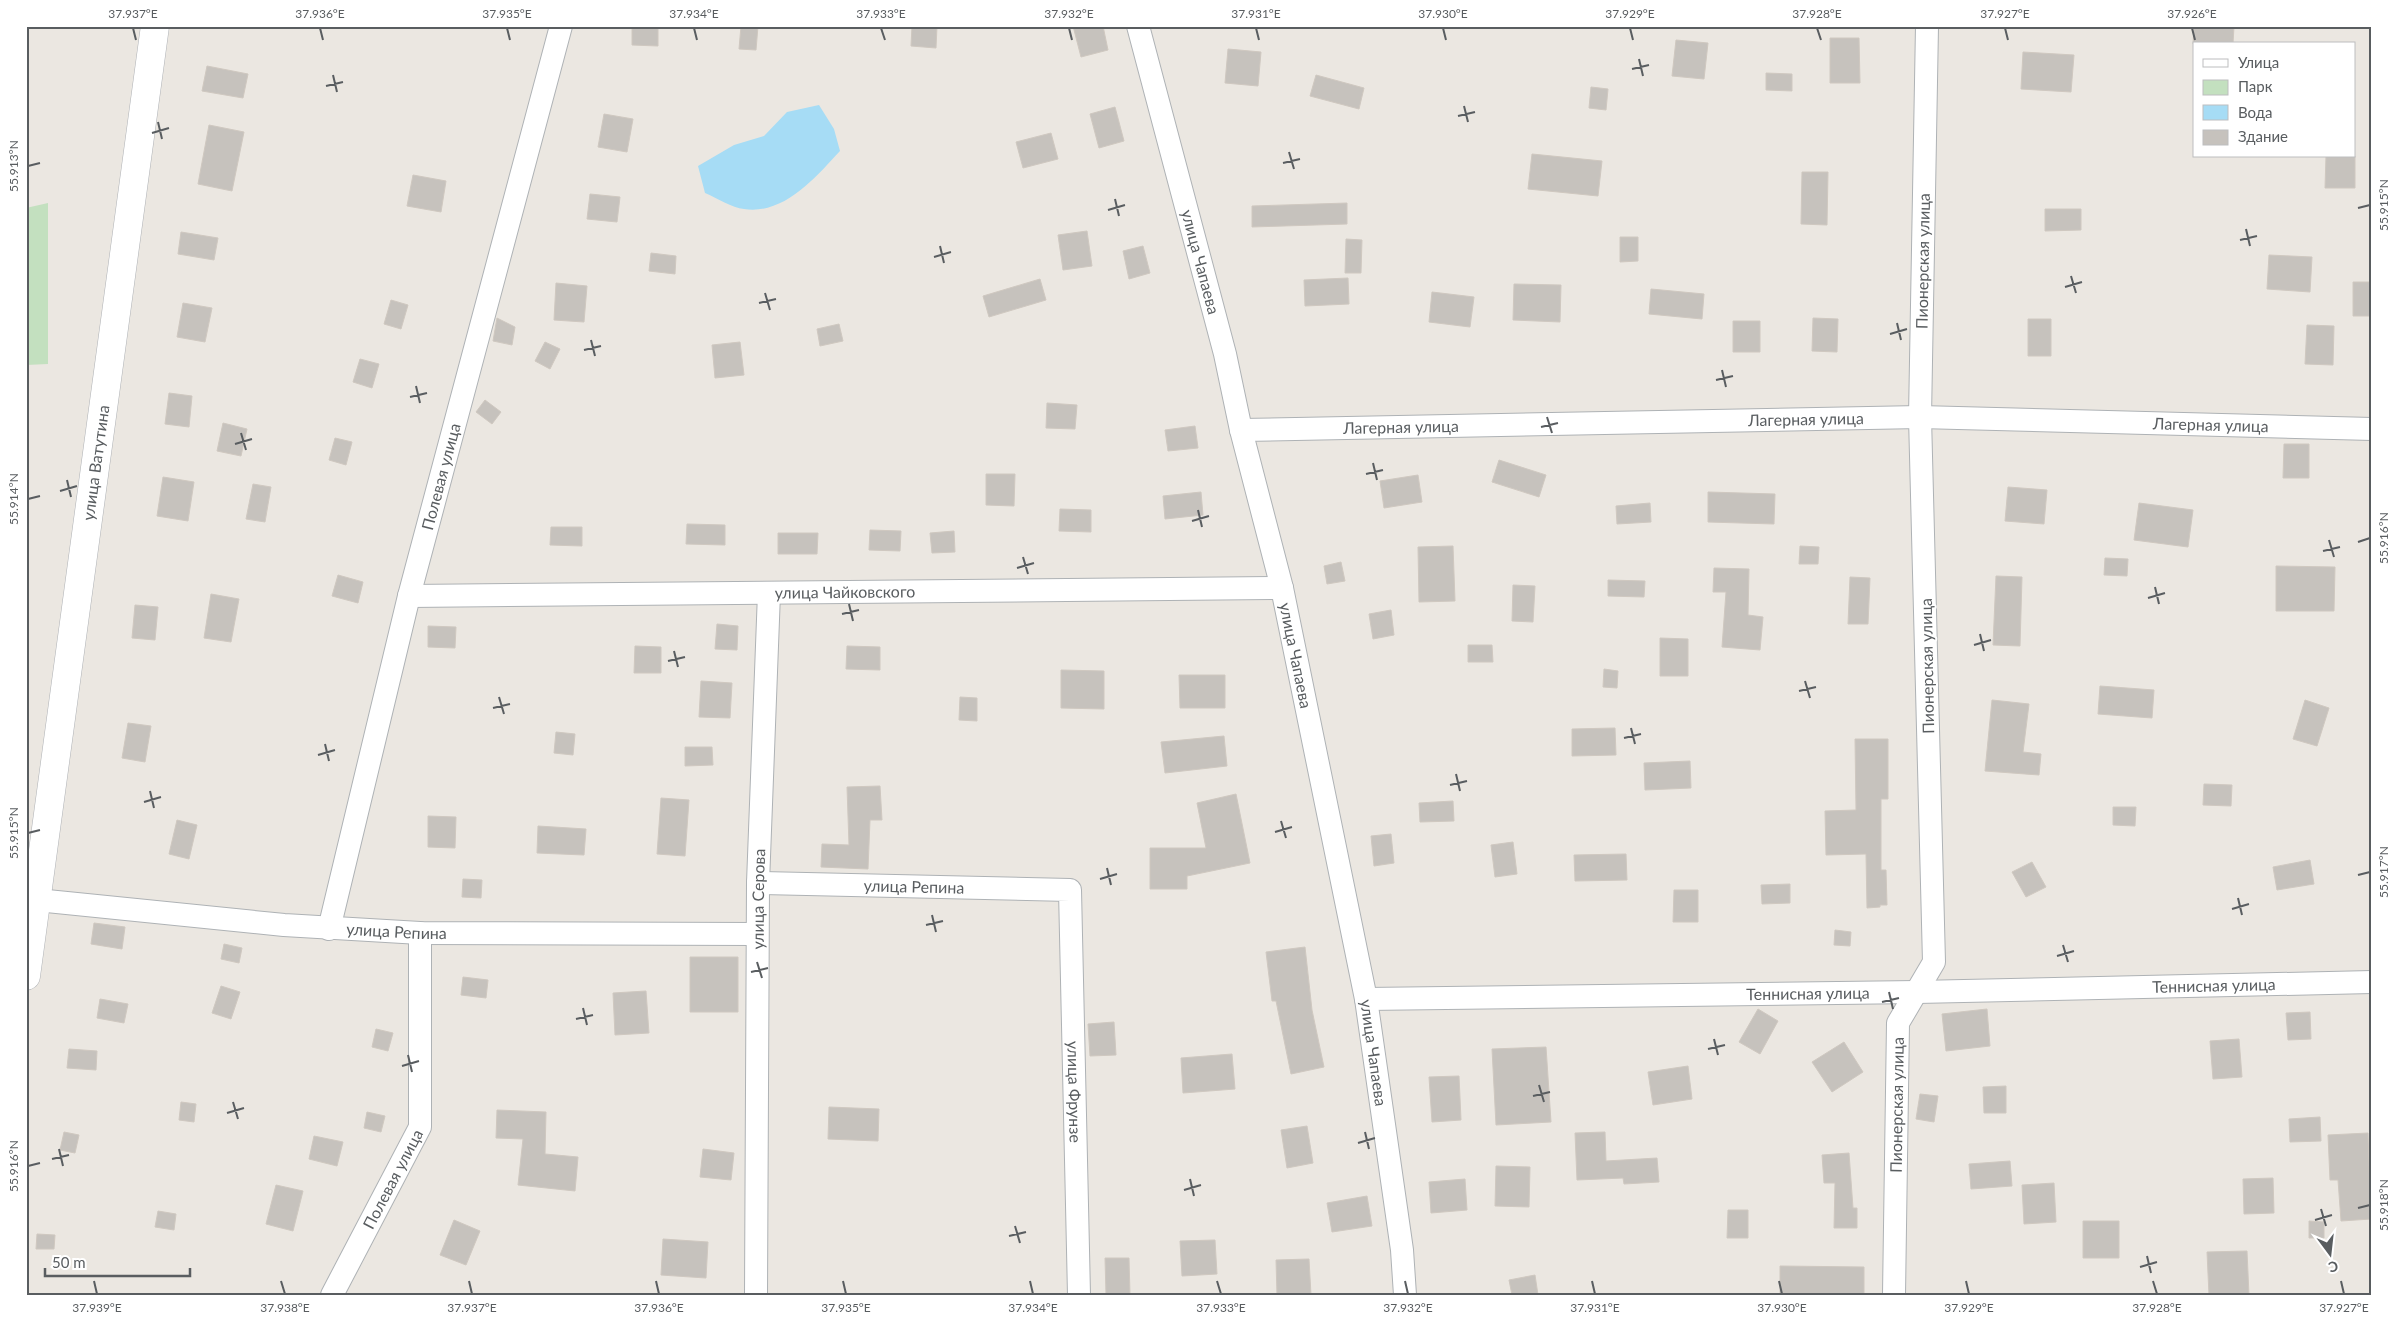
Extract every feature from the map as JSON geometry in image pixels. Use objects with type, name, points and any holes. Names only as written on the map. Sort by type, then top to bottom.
[{"type":"street","name":"улица Ватутина","points":[[26,976],[155,26]]},
{"type":"street","name":"Полевая улица","points":[[329,929],[409,596],[561,26]]},
{"type":"street","name":"улица Чапаева","points":[[1138,26],[1225,354],[1240,430],[1282,588],[1366,998],[1402,1250],[1405,1295]]},
{"type":"street","name":"Пионерская улица","points":[[1894,1295],[1898,1023],[1934,962],[1920,417],[1927,26]]},
{"type":"street","name":"Лагерная улица","points":[[1240,430],[1920,417],[2372,429]]},
{"type":"street","name":"улица Чайковского","points":[[409,596],[1282,588]]},
{"type":"street","name":"улица Серова","points":[[756,1295],[757,934],[769,593]]},
{"type":"street","name":"улица Репина","points":[[758,883],[1070,890]]},
{"type":"street","name":"улица Фрунзе","points":[[1070,890],[1079,1295]]},
{"type":"street","name":"улица Репина","points":[[37,900],[189,917],[329,929],[433,933],[757,934]]},
{"type":"street","name":"Полевая улица","points":[[332,1295],[420,1127],[433,933]]},
{"type":"street","name":"Теннисная улица","points":[[1366,998],[1917,992],[2372,982]]},
{"type":"green space","points":[[48,203],[48,364],[26,365],[26,208]]},
{"type":"water","points":[[819,105],[834,129],[840,151],[798,192],[772,206],[759,209],[735,207],[705,193],[698,166],[734,145],[764,136],[787,112]]},
{"type":"building","points":[[632,26],[658,26],[658,46],[632,45]]},
{"type":"building","points":[[741,26],[758,26],[756,50],[739,49]]},
{"type":"building","points":[[912,26],[937,26],[936,48],[911,46]]},
{"type":"building","points":[[1073,26],[1103,26],[1108,50],[1081,57]]},
{"type":"building","points":[[2194,26],[2234,26],[2233,42],[2193,42]]},
{"type":"building","points":[[1830,38],[1859,38],[1860,83],[1830,83]]},
{"type":"building","points":[[1676,40],[1708,43],[1704,79],[1672,76]]},
{"type":"building","points":[[1228,49],[1261,52],[1258,86],[1225,83]]},
{"type":"building","points":[[2023,52],[2074,55],[2071,92],[2021,89]]},
{"type":"building","points":[[207,66],[248,74],[243,98],[202,91]]},
{"type":"building","points":[[1766,73],[1792,74],[1792,91],[1766,90]]},
{"type":"building","points":[[1316,75],[1364,88],[1359,109],[1310,96]]},
{"type":"building","points":[[1591,87],[1608,89],[1606,110],[1589,108]]},
{"type":"building","points":[[1115,107],[1124,141],[1099,148],[1090,114]]},
{"type":"building","points":[[604,114],[633,119],[627,152],[598,147]]},
{"type":"building","points":[[209,125],[244,132],[232,191],[198,184]]},
{"type":"building","points":[[1051,133],[1058,159],[1023,168],[1016,142]]},
{"type":"building","points":[[1532,154],[1602,161],[1598,196],[1528,189]]},
{"type":"building","points":[[2326,158],[2355,158],[2355,188],[2325,188]]},
{"type":"building","points":[[1802,172],[1828,172],[1827,225],[1801,224]]},
{"type":"building","points":[[413,175],[446,181],[441,212],[407,206]]},
{"type":"building","points":[[590,194],[620,197],[617,222],[587,219]]},
{"type":"building","points":[[1347,203],[1347,224],[1252,227],[1252,206]]},
{"type":"building","points":[[2045,209],[2081,209],[2081,230],[2045,231]]},
{"type":"building","points":[[1087,231],[1092,266],[1063,270],[1058,235]]},
{"type":"building","points":[[181,232],[218,238],[214,260],[178,254]]},
{"type":"building","points":[[1620,237],[1638,237],[1638,261],[1620,262]]},
{"type":"building","points":[[1346,239],[1362,240],[1361,273],[1345,273]]},
{"type":"building","points":[[1143,246],[1150,273],[1129,279],[1123,251]]},
{"type":"building","points":[[651,253],[676,256],[675,274],[649,271]]},
{"type":"building","points":[[2269,255],[2312,257],[2310,292],[2267,289]]},
{"type":"building","points":[[1348,278],[1349,304],[1305,306],[1304,280]]},
{"type":"building","points":[[1040,279],[1046,300],[989,317],[983,296]]},
{"type":"building","points":[[2353,282],[2372,282],[2372,316],[2353,316]]},
{"type":"building","points":[[556,283],[587,286],[584,322],[554,320]]},
{"type":"building","points":[[1514,284],[1561,285],[1560,322],[1513,320]]},
{"type":"building","points":[[1651,289],[1704,294],[1702,319],[1649,314]]},
{"type":"building","points":[[1432,292],[1474,297],[1470,327],[1429,322]]},
{"type":"building","points":[[391,300],[408,305],[401,329],[384,324]]},
{"type":"building","points":[[183,303],[212,308],[205,342],[177,337]]},
{"type":"building","points":[[497,318],[515,327],[512,345],[493,341]]},
{"type":"building","points":[[1813,318],[1838,319],[1837,352],[1812,351]]},
{"type":"building","points":[[2028,319],[2051,319],[2051,356],[2028,356]]},
{"type":"building","points":[[1733,321],[1760,321],[1760,352],[1733,352]]},
{"type":"building","points":[[839,324],[843,341],[820,346],[817,329]]},
{"type":"building","points":[[2307,325],[2334,326],[2333,365],[2305,364]]},
{"type":"building","points":[[545,342],[560,349],[550,369],[535,361]]},
{"type":"building","points":[[740,342],[744,375],[715,378],[712,345]]},
{"type":"building","points":[[360,359],[379,364],[372,388],[353,382]]},
{"type":"building","points":[[169,393],[192,396],[189,427],[165,424]]},
{"type":"building","points":[[485,400],[501,412],[492,424],[476,412]]},
{"type":"building","points":[[1047,403],[1077,405],[1075,429],[1046,428]]},
{"type":"building","points":[[223,423],[247,429],[241,456],[217,451]]},
{"type":"building","points":[[1195,426],[1198,448],[1168,451],[1165,430]]},
{"type":"building","points":[[335,438],[352,442],[346,465],[329,460]]},
{"type":"building","points":[[2284,444],[2309,444],[2309,478],[2283,478]]},
{"type":"building","points":[[1499,460],[1546,475],[1539,497],[1492,482]]},
{"type":"building","points":[[986,474],[1015,474],[1014,506],[986,505]]},
{"type":"building","points":[[1418,475],[1422,502],[1384,508],[1380,481]]},
{"type":"building","points":[[163,477],[194,482],[188,521],[157,516]]},
{"type":"building","points":[[253,484],[271,487],[265,522],[246,519]]},
{"type":"building","points":[[2008,487],[2047,490],[2044,524],[2005,521]]},
{"type":"building","points":[[1201,492],[1203,515],[1165,519],[1163,496]]},
{"type":"building","points":[[1708,492],[1775,494],[1774,524],[1708,522]]},
{"type":"building","points":[[1650,503],[1651,522],[1617,524],[1616,506]]},
{"type":"building","points":[[2139,503],[2193,510],[2188,547],[2134,540]]},
{"type":"building","points":[[1060,509],[1091,510],[1091,532],[1059,531]]},
{"type":"building","points":[[687,524],[725,525],[725,545],[686,544]]},
{"type":"building","points":[[551,527],[582,527],[582,546],[550,545]]},
{"type":"building","points":[[870,530],[901,531],[900,551],[869,550]]},
{"type":"building","points":[[954,531],[955,552],[932,553],[930,533]]},
{"type":"building","points":[[778,533],[818,533],[817,554],[778,554]]},
{"type":"building","points":[[1453,546],[1455,601],[1419,602],[1418,547]]},
{"type":"building","points":[[1800,546],[1819,547],[1818,564],[1799,564]]},
{"type":"building","points":[[2105,558],[2128,559],[2127,576],[2104,575]]},
{"type":"building","points":[[1341,562],[1345,581],[1327,584],[1324,566]]},
{"type":"building","points":[[2276,566],[2335,567],[2334,611],[2276,611]]},
{"type":"building","points":[[1714,568],[1749,569],[1748,615],[1763,617],[1760,650],[1722,647],[1726,592],[1713,592]]},
{"type":"building","points":[[338,575],[363,582],[358,603],[332,596]]},
{"type":"building","points":[[1996,576],[2022,577],[2020,646],[1993,645]]},
{"type":"building","points":[[1850,577],[1870,578],[1868,624],[1848,624]]},
{"type":"building","points":[[1608,580],[1645,581],[1644,597],[1608,596]]},
{"type":"building","points":[[1513,585],[1535,586],[1533,622],[1512,621]]},
{"type":"building","points":[[211,594],[239,599],[231,642],[204,638]]},
{"type":"building","points":[[135,605],[158,607],[155,640],[132,638]]},
{"type":"building","points":[[1391,610],[1394,635],[1373,639],[1369,614]]},
{"type":"building","points":[[717,624],[738,626],[737,650],[715,649]]},
{"type":"building","points":[[428,626],[456,627],[455,648],[428,647]]},
{"type":"building","points":[[1660,638],[1688,639],[1688,676],[1660,676]]},
{"type":"building","points":[[1468,645],[1492,645],[1493,662],[1468,662]]},
{"type":"building","points":[[635,646],[661,647],[661,673],[634,673]]},
{"type":"building","points":[[847,646],[880,647],[880,670],[846,669]]},
{"type":"building","points":[[1604,669],[1618,671],[1617,688],[1603,687]]},
{"type":"building","points":[[1061,670],[1104,671],[1104,709],[1061,708]]},
{"type":"building","points":[[1179,675],[1225,675],[1225,708],[1180,708]]},
{"type":"building","points":[[701,681],[732,683],[730,718],[699,717]]},
{"type":"building","points":[[2100,686],[2154,690],[2152,718],[2098,714]]},
{"type":"building","points":[[960,697],[977,698],[977,721],[959,720]]},
{"type":"building","points":[[1992,700],[2029,704],[2023,752],[2041,754],[2039,775],[1985,771]]},
{"type":"building","points":[[2305,700],[2329,708],[2317,746],[2293,739]]},
{"type":"building","points":[[128,723],[151,726],[145,762],[122,758]]},
{"type":"building","points":[[1615,728],[1616,755],[1572,756],[1572,729]]},
{"type":"building","points":[[556,732],[575,734],[573,755],[554,753]]},
{"type":"building","points":[[1224,736],[1227,766],[1165,773],[1161,742]]},
{"type":"building","points":[[1855,739],[1888,739],[1888,799],[1881,799],[1881,870],[1886,870],[1887,905],[1880,905],[1880,907],[1867,908],[1866,854],[1826,855],[1825,811],[1856,810]]},
{"type":"building","points":[[685,747],[712,747],[713,765],[685,766]]},
{"type":"building","points":[[1690,761],[1691,788],[1645,790],[1644,763]]},
{"type":"building","points":[[2204,784],[2232,785],[2231,806],[2203,805]]},
{"type":"building","points":[[880,786],[882,820],[870,820],[868,869],[821,867],[822,844],[849,845],[847,787]]},
{"type":"building","points":[[1236,794],[1250,863],[1187,876],[1187,889],[1150,889],[1150,848],[1206,848],[1197,803]]},
{"type":"building","points":[[661,798],[689,800],[685,856],[657,854]]},
{"type":"building","points":[[1453,801],[1454,821],[1420,822],[1419,803]]},
{"type":"building","points":[[2113,807],[2136,807],[2135,826],[2113,825]]},
{"type":"building","points":[[428,816],[456,817],[455,848],[428,847]]},
{"type":"building","points":[[177,820],[197,825],[189,859],[169,854]]},
{"type":"building","points":[[538,826],[586,829],[584,855],[537,853]]},
{"type":"building","points":[[1391,834],[1394,863],[1374,866],[1371,836]]},
{"type":"building","points":[[1513,842],[1517,874],[1495,877],[1491,845]]},
{"type":"building","points":[[1626,854],[1627,880],[1575,881],[1574,855]]},
{"type":"building","points":[[2310,860],[2314,884],[2277,890],[2273,867]]},
{"type":"building","points":[[2032,862],[2046,887],[2026,897],[2012,872]]},
{"type":"building","points":[[463,879],[482,880],[481,898],[462,897]]},
{"type":"building","points":[[1790,884],[1790,903],[1762,904],[1761,885]]},
{"type":"building","points":[[1674,890],[1698,890],[1698,922],[1673,922]]},
{"type":"building","points":[[94,923],[125,927],[122,949],[91,944]]},
{"type":"building","points":[[1835,930],[1851,932],[1850,946],[1834,945]]},
{"type":"building","points":[[224,944],[242,948],[239,963],[221,959]]},
{"type":"building","points":[[1305,947],[1312,1010],[1324,1067],[1291,1074],[1276,1001],[1272,1001],[1266,952]]},
{"type":"building","points":[[690,957],[738,957],[738,1012],[690,1012]]},
{"type":"building","points":[[463,977],[488,980],[486,998],[461,995]]},
{"type":"building","points":[[221,986],[240,992],[231,1019],[212,1013]]},
{"type":"building","points":[[646,991],[649,1033],[615,1035],[613,993]]},
{"type":"building","points":[[100,999],[128,1004],[124,1023],[97,1018]]},
{"type":"building","points":[[1758,1009],[1778,1021],[1760,1054],[1739,1042]]},
{"type":"building","points":[[1987,1009],[1990,1046],[1946,1051],[1942,1014]]},
{"type":"building","points":[[2310,1012],[2311,1039],[2288,1040],[2286,1013]]},
{"type":"building","points":[[1114,1022],[1116,1055],[1090,1056],[1088,1024]]},
{"type":"building","points":[[376,1029],[393,1033],[388,1051],[372,1047]]},
{"type":"building","points":[[2239,1039],[2242,1077],[2213,1079],[2210,1041]]},
{"type":"building","points":[[1844,1042],[1863,1072],[1832,1092],[1812,1062]]},
{"type":"building","points":[[1546,1047],[1551,1122],[1496,1125],[1492,1049]]},
{"type":"building","points":[[69,1049],[97,1051],[96,1070],[67,1068]]},
{"type":"building","points":[[1232,1054],[1235,1089],[1183,1093],[1181,1058]]},
{"type":"building","points":[[1688,1066],[1692,1099],[1653,1105],[1648,1072]]},
{"type":"building","points":[[1459,1076],[1461,1120],[1432,1122],[1429,1077]]},
{"type":"building","points":[[2006,1086],[2006,1113],[1984,1113],[1983,1087]]},
{"type":"building","points":[[1920,1094],[1938,1096],[1934,1122],[1916,1119]]},
{"type":"building","points":[[181,1102],[196,1104],[194,1122],[179,1120]]},
{"type":"building","points":[[829,1107],[879,1109],[878,1141],[828,1139]]},
{"type":"building","points":[[497,1110],[546,1112],[545,1154],[578,1157],[575,1191],[518,1185],[523,1139],[496,1138]]},
{"type":"building","points":[[367,1112],[385,1116],[381,1132],[364,1128]]},
{"type":"building","points":[[2320,1117],[2321,1141],[2290,1142],[2289,1119]]},
{"type":"building","points":[[1307,1126],[1313,1163],[1287,1168],[1281,1130]]},
{"type":"building","points":[[64,1132],[79,1135],[75,1153],[60,1150]]},
{"type":"building","points":[[1605,1132],[1606,1161],[1657,1158],[1659,1182],[1624,1184],[1623,1178],[1577,1180],[1575,1133]]},
{"type":"building","points":[[2368,1133],[2371,1219],[2341,1221],[2338,1180],[2330,1180],[2328,1135]]},
{"type":"building","points":[[314,1136],[343,1142],[337,1166],[309,1159]]},
{"type":"building","points":[[703,1149],[734,1153],[731,1180],[700,1177]]},
{"type":"building","points":[[1849,1153],[1853,1208],[1857,1208],[1857,1228],[1834,1228],[1835,1183],[1824,1183],[1822,1155]]},
{"type":"building","points":[[2010,1161],[2012,1186],[1971,1189],[1969,1164]]},
{"type":"building","points":[[1496,1166],[1530,1167],[1529,1207],[1495,1206]]},
{"type":"building","points":[[2273,1178],[2274,1213],[2244,1214],[2243,1179]]},
{"type":"building","points":[[1465,1179],[1467,1210],[1431,1213],[1429,1182]]},
{"type":"building","points":[[2054,1183],[2056,1222],[2024,1224],[2022,1185]]},
{"type":"building","points":[[276,1185],[303,1191],[293,1231],[266,1224]]},
{"type":"building","points":[[1367,1196],[1372,1226],[1332,1232],[1327,1203]]},
{"type":"building","points":[[1728,1210],[1748,1210],[1748,1238],[1727,1238]]},
{"type":"building","points":[[158,1211],[176,1214],[174,1230],[155,1227]]},
{"type":"building","points":[[454,1220],[480,1231],[466,1265],[440,1255]]},
{"type":"building","points":[[2083,1221],[2119,1221],[2119,1258],[2083,1258]]},
{"type":"building","points":[[2309,1221],[2324,1222],[2324,1238],[2309,1238]]},
{"type":"building","points":[[37,1234],[55,1235],[54,1249],[36,1249]]},
{"type":"building","points":[[663,1239],[708,1242],[706,1278],[661,1275]]},
{"type":"building","points":[[1215,1240],[1217,1274],[1182,1276],[1180,1241]]},
{"type":"building","points":[[2247,1251],[2249,1295],[2209,1295],[2207,1252]]},
{"type":"building","points":[[1105,1258],[1129,1258],[1130,1295],[1106,1295]]},
{"type":"building","points":[[1309,1259],[1311,1295],[1277,1295],[1276,1260]]},
{"type":"building","points":[[1780,1266],[1864,1267],[1864,1295],[1780,1295]]},
{"type":"building","points":[[1535,1275],[1538,1295],[1512,1295],[1509,1280]]}]
